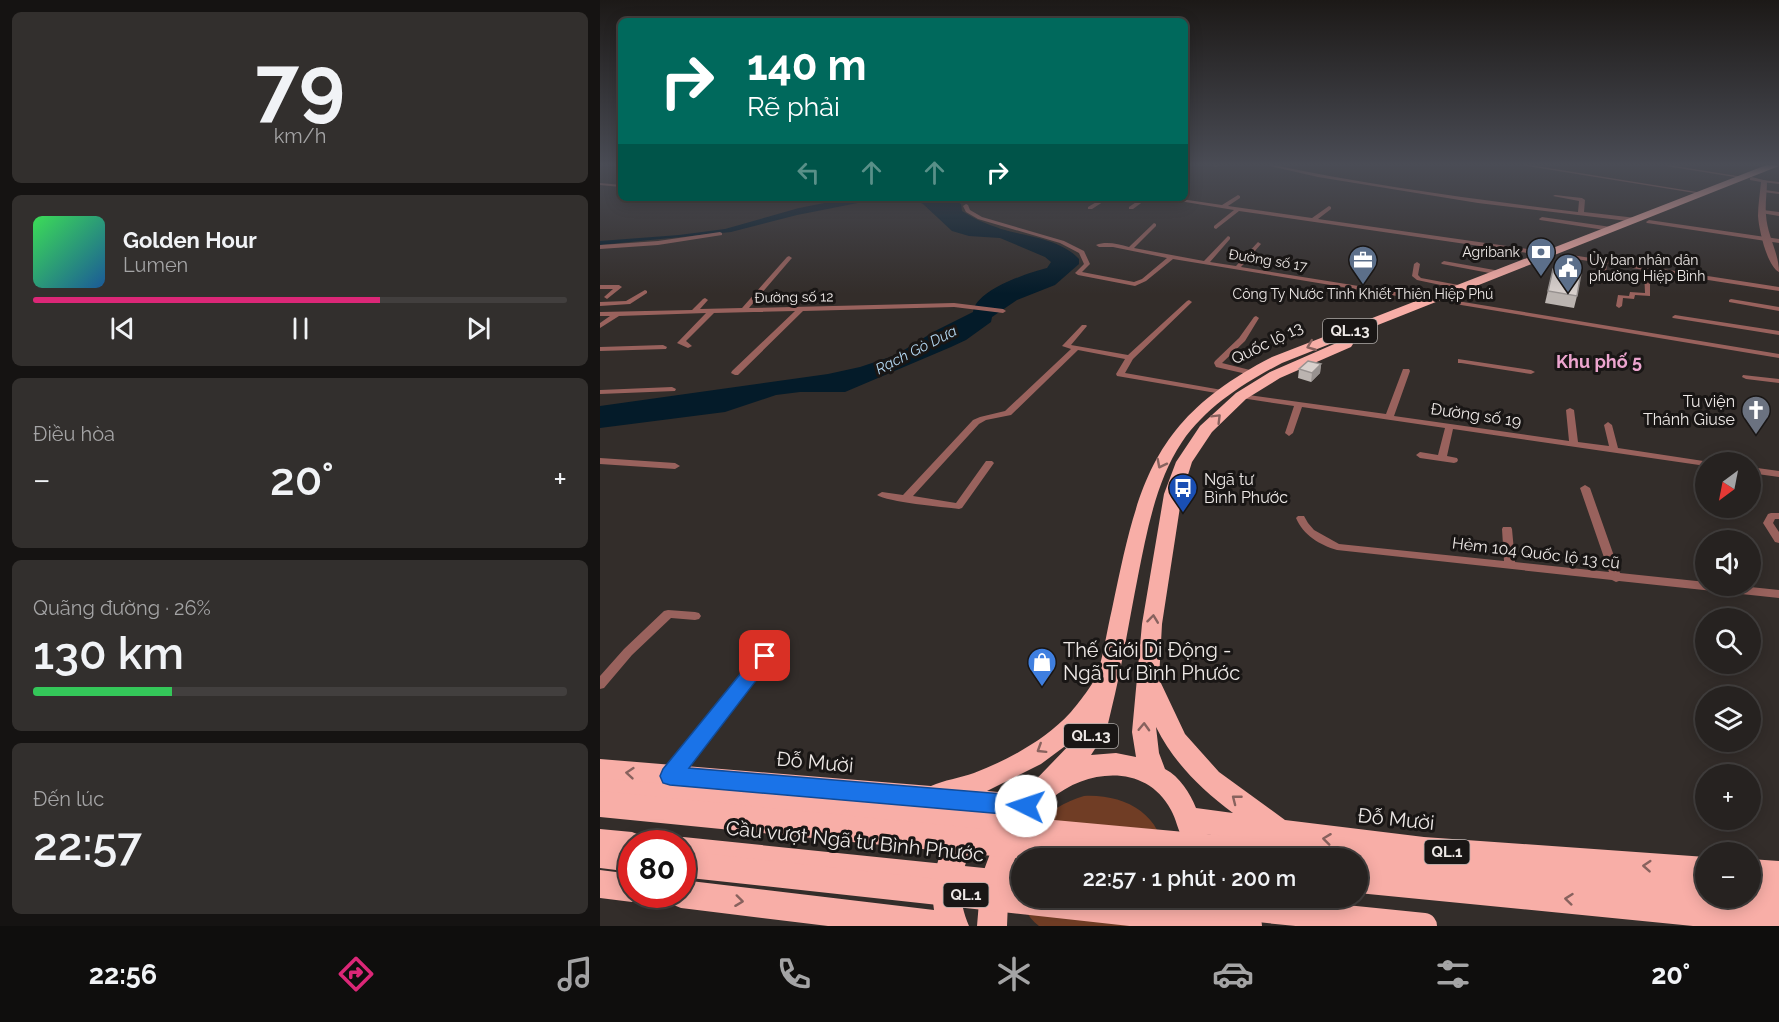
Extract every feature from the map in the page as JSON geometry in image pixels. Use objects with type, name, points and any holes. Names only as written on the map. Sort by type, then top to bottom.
[{"type":"highway","name":"Quốc lộ 13","points":[[1155,775],[1144,738],[1155,601],[1176,481],[1194,446],[1206,429],[1241,396],[1297,365],[1565,256],[1672,207]]},
{"type":"highway","name":"Quốc lộ 13","points":[[1048,782],[1076,756],[1094,732],[1139,532],[1153,481],[1166,454],[1185,427],[1222,392],[1251,373],[1314,344],[1464,288],[1611,229],[1642,221],[1678,207]]},
{"type":"highway","points":[[919,798],[974,786],[1038,752],[1079,719],[1108,676]]},
{"type":"highway","points":[[1148,678],[1169,728],[1183,750],[1232,796],[1283,833]]},
{"type":"highway","name":"QL.13","points":[[992,926],[995,878],[1005,844],[1026,806],[1048,782],[1069,772],[1091,764],[1105,763],[1139,767],[1155,775],[1175,794],[1190,820],[1195,848]]},
{"type":"highway","name":"Đỗ Mười","points":[[600,770],[1026,806]]},
{"type":"highway","name":"Cầu vượt Ngã tư Bình Phước","points":[[600,791],[1217,848]]},
{"type":"highway","points":[[951,926],[946,897],[952,862],[962,836],[988,803]]},
{"type":"highway","name":"Cầu vượt Ngã tư Bình Phước","points":[[600,804],[1045,848]]},
{"type":"highway","name":"Đỗ Mười","points":[[1190,820],[1283,833],[1483,855],[1695,869]]},
{"type":"highway","points":[[1225,825],[1239,848]]},
{"type":"highway","points":[[600,842],[618,844]]},
{"type":"highway","name":"Cầu vượt Ngã tư Bình Phước","points":[[696,851],[1011,884]]},
{"type":"highway","points":[[600,855],[618,857]]},
{"type":"highway","name":"QL.1","points":[[1368,862],[1695,892]]},
{"type":"highway","name":"QL.1","points":[[696,866],[1249,926]]},
{"type":"highway","name":"QL.1","points":[[1368,880],[1771,902]]},
{"type":"highway","points":[[600,884],[618,886]]},
{"type":"highway","name":"QL.1","points":[[1761,888],[1771,902]]},
{"type":"highway","name":"QL.1","points":[[696,896],[887,923],[951,926]]},
{"type":"highway","points":[[1181,926],[1185,908]]},
{"type":"highway","points":[[1240,926],[1241,908]]},
{"type":"highway","points":[[1248,908],[1424,926]]},
{"type":"street","points":[[966,207],[968,211],[980,218],[1062,242],[1082,252],[1087,264],[1078,273],[1135,284],[1144,280],[1172,256]]},
{"type":"street","points":[[1224,207],[1548,254]]},
{"type":"street","points":[[1544,207],[1779,241]]},
{"type":"street","points":[[1581,207],[1581,212]]},
{"type":"street","points":[[1763,207],[1771,255],[1779,270]]},
{"type":"street","points":[[1314,219],[1329,208]]},
{"type":"street","points":[[1216,227],[1238,209]]},
{"type":"street","points":[[1763,212],[1779,214]]},
{"type":"street","points":[[1542,219],[1611,229]]},
{"type":"street","points":[[1130,249],[1154,225]]},
{"type":"street","points":[[1454,240],[1457,230]]},
{"type":"street","points":[[600,247],[658,243],[720,234]]},
{"type":"street","points":[[1206,262],[1228,238]]},
{"type":"street","name":"Đường số 17","points":[[1100,245],[1110,244],[1433,300]]},
{"type":"street","points":[[1238,267],[1258,244]]},
{"type":"street","points":[[1565,256],[1779,289]]},
{"type":"street","points":[[744,310],[789,258]]},
{"type":"street","points":[[1602,282],[1604,262]]},
{"type":"street","points":[[1444,263],[1500,273]]},
{"type":"street","points":[[1417,264],[1415,276],[1419,279],[1464,288]]},
{"type":"street","points":[[1619,306],[1620,296],[1632,298],[1632,293],[1648,295],[1647,269]]},
{"type":"street","points":[[600,287],[619,287],[607,297]]},
{"type":"street","points":[[600,304],[628,303],[645,291]]},
{"type":"street","points":[[694,312],[705,300]]},
{"type":"street","points":[[1731,301],[1779,309]]},
{"type":"street","points":[[1188,302],[1130,358],[1120,374],[1222,392]]},
{"type":"street","points":[[1451,302],[1779,356]]},
{"type":"street","name":"Đường số 12","points":[[617,314],[972,306],[1003,311]]},
{"type":"street","points":[[735,373],[801,309]]},
{"type":"street","points":[[688,346],[681,343],[682,339],[712,311]]},
{"type":"street","points":[[600,314],[617,314]]},
{"type":"street","points":[[600,326],[617,314]]},
{"type":"street","points":[[1251,373],[1218,363],[1242,339],[1256,318]]},
{"type":"street","points":[[1675,318],[1779,333]]},
{"type":"street","points":[[1084,326],[1066,346],[1130,358]]},
{"type":"street","points":[[600,349],[663,347]]},
{"type":"street","points":[[905,499],[976,422],[981,418],[998,417],[1008,413],[1075,349]]},
{"type":"street","points":[[1461,361],[1531,372]]},
{"type":"street","points":[[1389,418],[1406,371]]},
{"type":"street","points":[[1746,377],[1779,381]]},
{"type":"street","points":[[600,392],[672,389]]},
{"type":"street","name":"Đường số 19","points":[[1241,396],[1695,461]]},
{"type":"street","points":[[1289,433],[1299,404]]},
{"type":"street","points":[[1570,410],[1574,444]]},
{"type":"street","points":[[1608,425],[1614,450]]},
{"type":"street","points":[[1442,458],[1449,427]]},
{"type":"street","points":[[1420,455],[1454,460]]},
{"type":"street","points":[[601,462],[675,465]]},
{"type":"street","points":[[882,495],[959,506],[989,463]]},
{"type":"street","points":[[1761,472],[1779,474]]},
{"type":"street","points":[[1585,488],[1616,578]]},
{"type":"street","points":[[1779,516],[1771,516],[1768,523],[1779,540]]},
{"type":"street","name":"Hẻm 104 Quốc lộ 13 cũ","points":[[1301,518],[1303,525],[1319,538],[1337,547],[1779,594]]},
{"type":"street","points":[[1507,529],[1510,566]]},
{"type":"street","points":[[600,684],[628,652],[668,614],[695,616]]},
{"type":"street","points":[[670,776],[751,672],[765,656],[774,653]]},
{"type":"shaded area","points":[[1084,796],[1099,796],[1127,803],[1139,810],[1157,829],[1163,848],[1022,848],[1032,830],[1042,819],[1068,802]]},
{"type":"shaded area","points":[[1025,908],[1148,908],[1132,926],[1039,926]]},
{"type":"water","points":[[836,207],[731,232],[600,245],[600,241],[725,229],[799,208]]},
{"type":"water","name":"Rạch Gò Dưa","points":[[926,207],[961,207],[962,211],[971,216],[1001,229],[1042,239],[1063,247],[1079,259],[1079,264],[1055,285],[1017,300],[992,317],[991,322],[966,340],[845,392],[800,392],[776,395],[725,412],[600,428],[600,406],[828,374],[860,367],[896,355],[935,331],[973,312],[976,304],[992,290],[1016,278],[1047,268],[1051,262],[1045,257],[1000,238],[969,236],[952,231]]},
{"type":"building","points":[[1553,269],[1581,273],[1577,296],[1548,291]]},
{"type":"building","points":[[1308,361],[1321,364],[1312,373],[1299,369]]},
{"type":"place","name":"Agribank","points":[[1541,278]]},
{"type":"place","name":"Công Ty Nước Tinh Khiết Thiên Hiệp Phú","points":[[1363,286]]},
{"type":"place","name":"Ủy ban nhân dân phường Hiệp Bình","points":[[1568,294]]},
{"type":"place","name":"Tu viện Thánh Giuse","points":[[1756,436]]},
{"type":"place","name":"Ngã tư Bình Phước","points":[[1183,514]]},
{"type":"place","name":"Thế Giới Di Động - Ngã Tư Bình Phước","points":[[1042,688]]},
{"type":"district","name":"Khu phố 5","points":[[1599,361]]},
{"type":"route","points":[[765,656],[670,776],[1026,806]]}]
